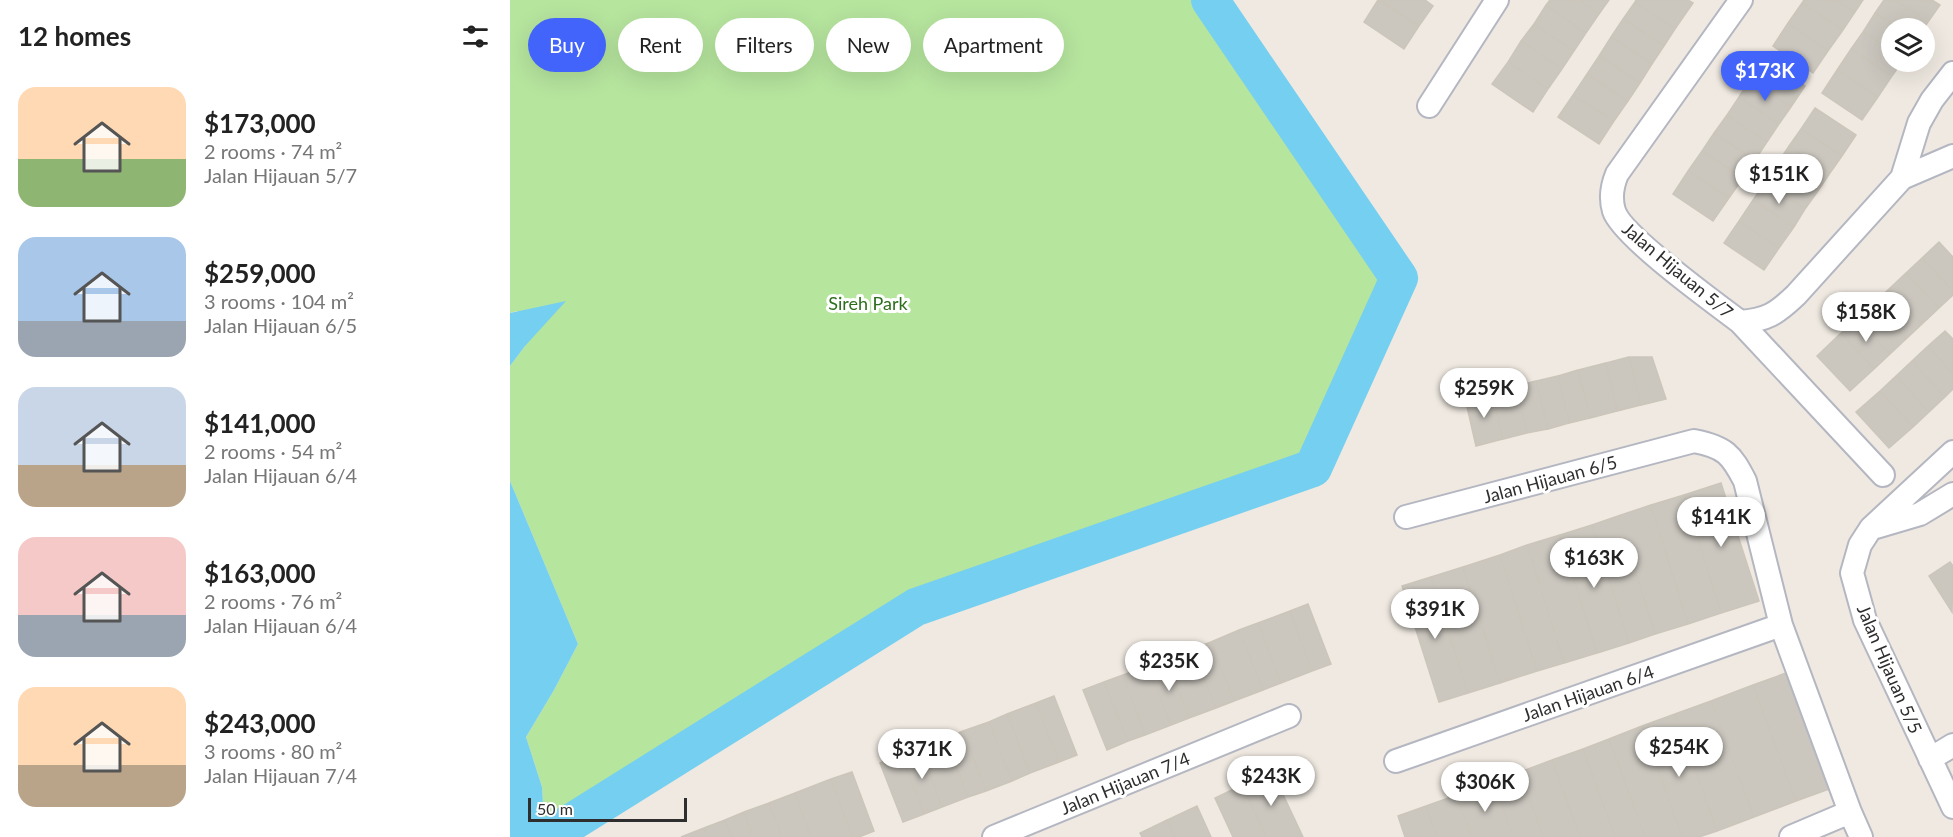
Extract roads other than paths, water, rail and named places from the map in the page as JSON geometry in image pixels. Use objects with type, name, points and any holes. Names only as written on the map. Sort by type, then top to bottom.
[{"type":"street","points":[[1429,106],[1497,0]]},
{"type":"street","name":"Jalan Hijauan 5/7","points":[[1742,0],[1617,174],[1612,186],[1614,212],[1622,225],[1681,277],[1740,322],[1767,319],[1781,309],[1902,178],[1953,156]]},
{"type":"street","name":"Jalan Hijauan 5/7","points":[[1902,178],[1919,123],[1932,99],[1953,73]]},
{"type":"street","points":[[1740,322],[1883,475]]},
{"type":"street","name":"Jalan Hijauan 6/5","points":[[1406,517],[1694,441],[1715,445],[1736,464],[1745,481],[1781,625]]},
{"type":"street","name":"Jalan Hijauan 5/5","points":[[1953,452],[1871,528],[1860,545],[1852,573],[1865,620],[1953,807]]},
{"type":"street","points":[[1871,528],[1920,513],[1953,494]]},
{"type":"street","points":[[1781,625],[1861,837]]},
{"type":"street","name":"Jalan Hijauan 6/4","points":[[1396,761],[1781,625]]},
{"type":"street","name":"Jalan Hijauan 7/4","points":[[994,837],[1289,716]]},
{"type":"street","points":[[1930,759],[1953,744]]},
{"type":"street","points":[[1791,837],[1850,812]]},
{"type":"water","points":[[566,301],[525,346],[510,366],[510,313]]},
{"type":"water","points":[[510,481],[578,644],[526,737],[542,787],[545,837],[510,837]]},
{"type":"waterway","points":[[548,837],[916,607],[1313,468],[1399,278],[1210,0]]},
{"type":"park label","name":"Sireh Park","points":[[868,303]]}]
